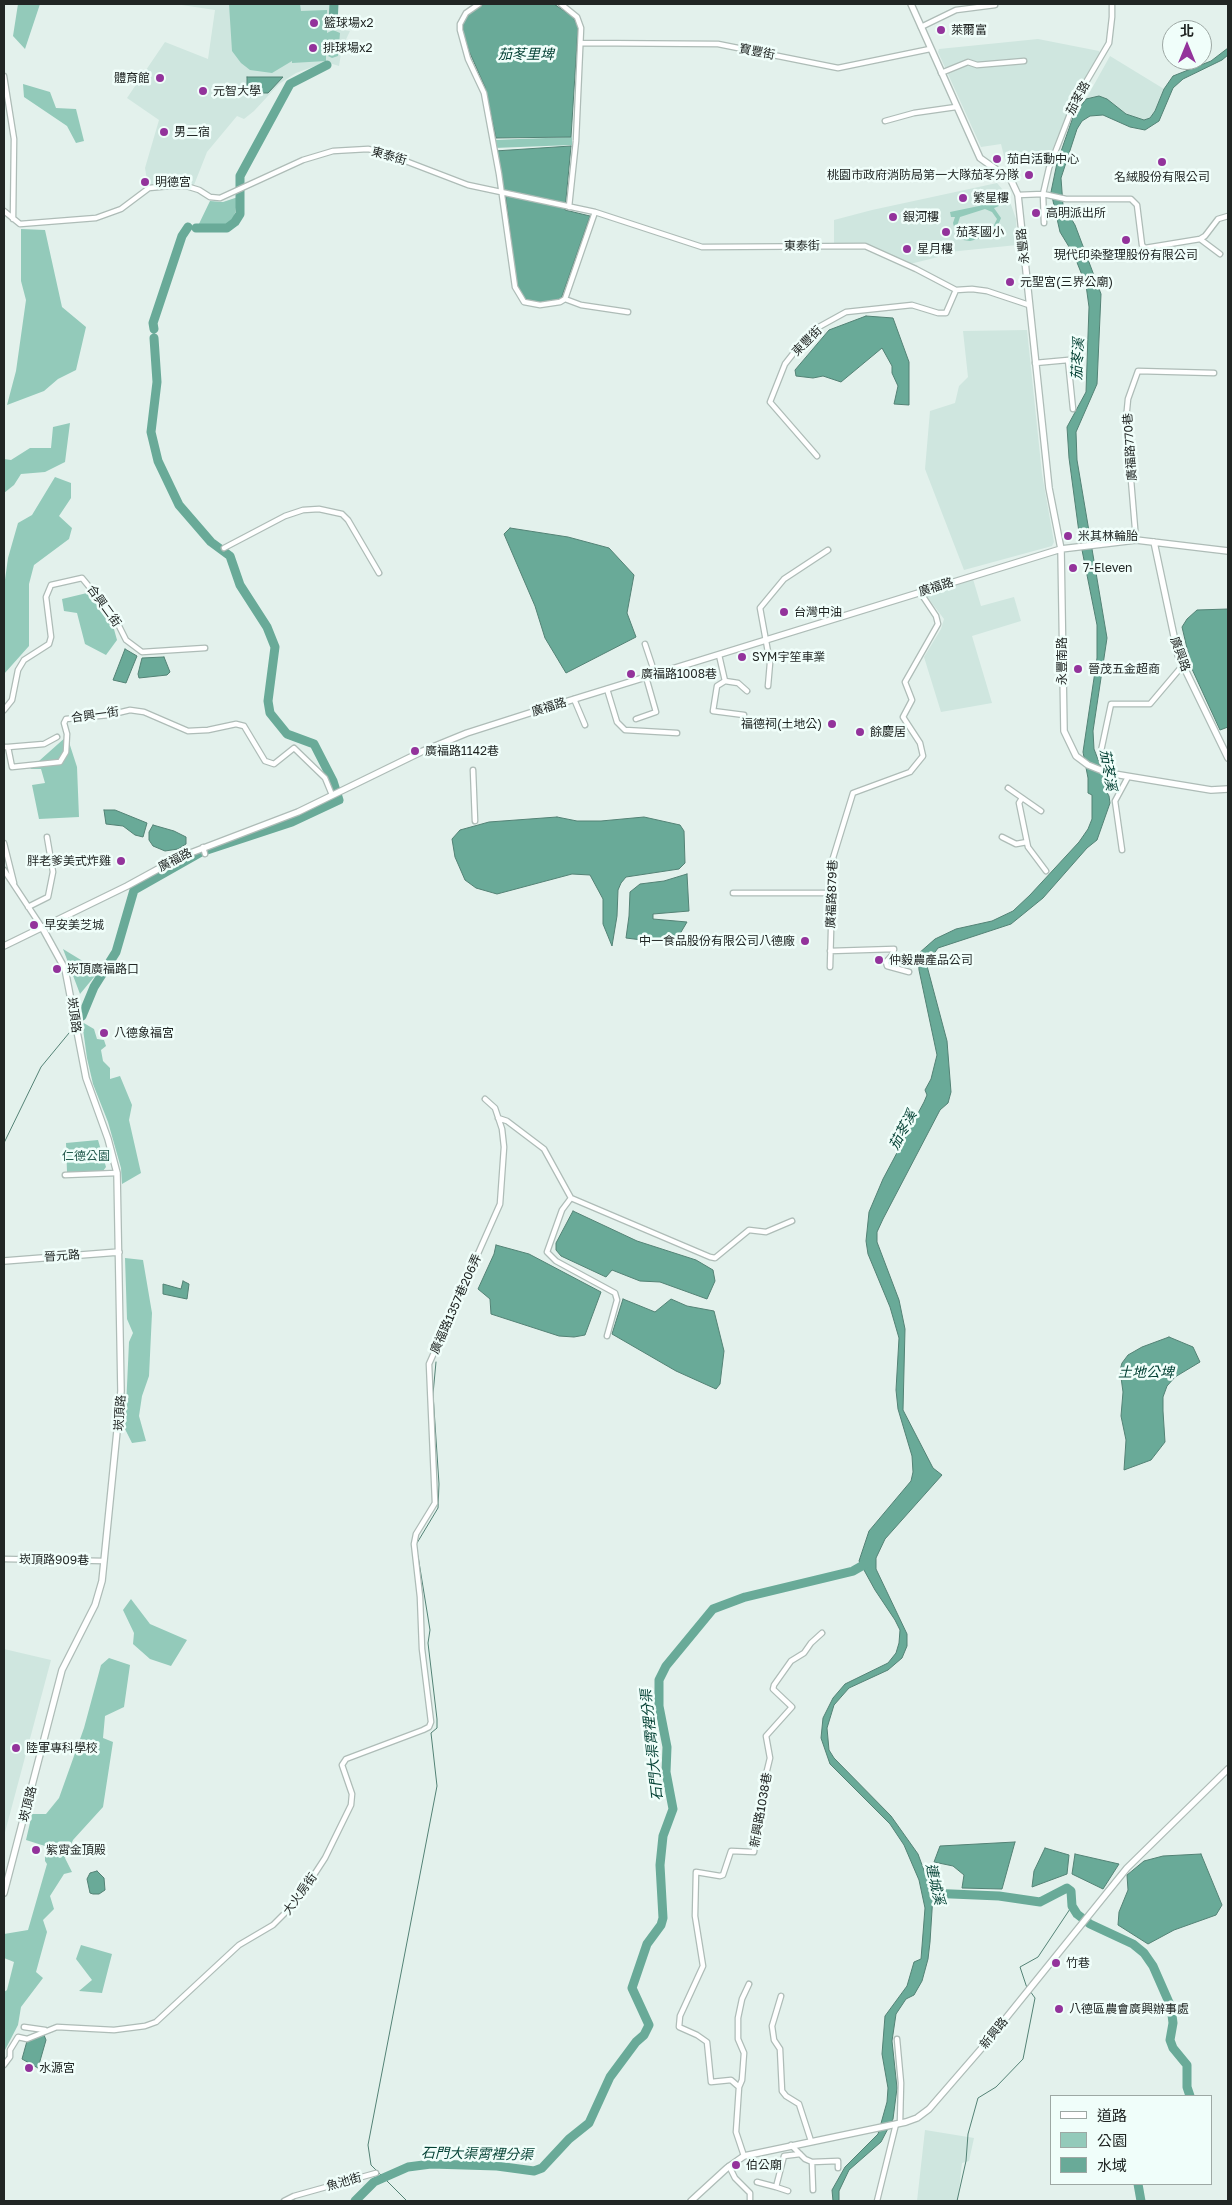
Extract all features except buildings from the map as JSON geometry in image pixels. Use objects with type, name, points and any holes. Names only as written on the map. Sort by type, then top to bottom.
[{"type":"street","points":[[478,4],[462,19],[460,30],[468,58],[484,93],[516,292],[524,302],[540,305],[560,302],[565,299],[595,212]]},
{"type":"street","points":[[562,4],[576,16],[580,23],[582,43],[569,207]]},
{"type":"street","name":"永豐路","points":[[911,4],[980,158],[1011,180],[1018,195],[1049,488],[1061,549]]},
{"type":"street","name":"茄苳路","points":[[1044,223],[1043,194],[1060,134],[1075,101],[1108,44],[1112,4]]},
{"type":"street","points":[[921,27],[956,10],[995,5]]},
{"type":"street","name":"寶豐街","points":[[582,43],[718,44],[838,68],[930,49]]},
{"type":"street","points":[[941,73],[968,62],[977,64],[1024,60]]},
{"type":"street","points":[[4,76],[14,139],[13,219]]},
{"type":"street","points":[[886,121],[914,113],[956,107]]},
{"type":"street","name":"東泰街","points":[[13,219],[20,224],[30,224],[96,218],[121,209],[149,188],[186,186],[199,190],[210,197],[220,198],[309,158],[333,151],[368,149],[382,152],[468,185],[595,212],[702,246],[865,246],[956,290],[972,289],[986,291],[1029,305]]},
{"type":"street","points":[[1018,195],[1043,194],[1064,198],[1135,201],[1142,245],[1145,248],[1200,239],[1205,236],[1218,219],[1228,216]]},
{"type":"street","points":[[4,211],[13,219]]},
{"type":"street","points":[[1200,239],[1220,254]]},
{"type":"street","name":"東豐街","points":[[817,456],[770,402],[785,364],[796,350],[817,328],[846,312],[912,304],[938,313],[946,313],[956,290]]},
{"type":"street","points":[[565,299],[581,305],[628,312]]},
{"type":"street","points":[[1035,363],[1068,360],[1073,409]]},
{"type":"street","name":"廣福路770巷","points":[[1136,540],[1126,420],[1128,398],[1138,371],[1214,373]]},
{"type":"street","points":[[224,548],[285,516],[303,510],[319,509],[342,514],[348,520],[379,573]]},
{"type":"street","points":[[1136,540],[1228,551]]},
{"type":"street","name":"廣福路","points":[[4,946],[43,929],[180,857],[298,812],[423,751],[467,733],[1061,549],[1136,540]]},
{"type":"street","name":"廣興路","points":[[1154,542],[1173,638],[1183,666],[1228,758]]},
{"type":"street","name":"永豐南路","points":[[1061,549],[1064,731],[1076,756],[1088,765],[1112,774]]},
{"type":"street","points":[[768,686],[770,663],[760,608],[784,579],[828,550]]},
{"type":"street","name":"合興二街","points":[[4,710],[12,700],[18,670],[24,660],[49,644],[52,637],[48,591],[52,585],[60,582],[82,578],[115,618],[126,640],[142,652],[205,648]]},
{"type":"street","name":"廣福路879巷","points":[[830,967],[833,858],[853,793],[910,772],[923,756],[920,743],[903,717],[912,700],[904,682],[938,624],[936,616],[920,592]]},
{"type":"street","points":[[645,644],[655,674]]},
{"type":"street","points":[[719,654],[725,680]]},
{"type":"street","points":[[1183,666],[1150,704],[1111,704],[1101,751],[1112,774],[1211,790],[1228,789]]},
{"type":"street","points":[[636,718],[656,712],[646,677]]},
{"type":"street","points":[[744,715],[713,711],[717,686],[725,680],[738,683],[747,691]]},
{"type":"street","points":[[607,689],[617,722],[625,730],[677,732]]},
{"type":"street","points":[[574,699],[585,726]]},
{"type":"street","name":"合興一街","points":[[6,747],[12,766],[60,762],[66,752],[67,734],[64,723],[66,719],[108,715],[130,710],[144,712],[188,731],[208,730],[236,724],[244,726],[264,761],[274,764],[294,748],[326,778],[332,795]]},
{"type":"street","points":[[6,747],[44,744],[58,737]]},
{"type":"street","points":[[473,770],[475,821]]},
{"type":"street","points":[[1122,850],[1115,801],[1128,777]]},
{"type":"street","points":[[1008,788],[1041,812]]},
{"type":"street","points":[[1022,798],[1019,803],[1027,842],[1046,871]]},
{"type":"street","points":[[28,906],[48,897],[53,872],[47,837]]},
{"type":"street","points":[[1002,837],[1016,844],[1027,842]]},
{"type":"street","points":[[4,842],[15,887]]},
{"type":"street","points":[[203,847],[204,854]]},
{"type":"street","points":[[4,870],[43,929]]},
{"type":"street","points":[[733,893],[832,893]]},
{"type":"street","name":"崁頂路","points":[[4,1893],[62,1670],[95,1605],[104,1561],[121,1391],[116,1173],[106,1132],[86,1078],[75,1026],[70,989],[64,969],[43,929]]},
{"type":"street","points":[[830,951],[894,949],[893,954],[886,962],[887,966],[909,972]]},
{"type":"street","name":"廣福路1357巷206弄","points":[[422,1631],[414,1544],[416,1534],[435,1503],[429,1364],[500,1204],[504,1147],[495,1108],[485,1099]]},
{"type":"street","points":[[498,1118],[507,1121],[544,1149],[572,1198],[651,1233],[715,1258],[749,1230],[766,1232],[792,1221]]},
{"type":"street","points":[[65,1175],[116,1173]]},
{"type":"street","points":[[572,1198],[562,1210],[547,1252],[556,1261],[615,1293],[617,1300],[607,1336]]},
{"type":"street","name":"晉元路","points":[[4,1261],[119,1252]]},
{"type":"street","name":"崁頂路909巷","points":[[4,1558],[104,1561]]},
{"type":"street","name":"大火房街","points":[[4,2065],[10,2058],[10,2050],[18,2037],[27,2039],[57,2027],[114,2030],[145,2026],[156,2022],[238,1945],[283,1917],[298,1901],[325,1858],[351,1805],[352,1794],[342,1765],[346,1759],[429,1727],[431,1722],[422,1649],[422,1631]]},
{"type":"street","name":"新興路1038巷","points":[[739,2087],[731,2080],[711,2082],[707,2042],[679,2027],[680,2016],[702,1966],[695,1916],[696,1872],[723,1875],[731,1851],[754,1852],[761,1795],[770,1758],[766,1736],[792,1707],[773,1689],[774,1685],[791,1661],[804,1653],[822,1633]]},
{"type":"street","name":"新興路","points":[[811,2141],[877,2126],[897,2124],[917,2118],[929,2109],[1147,1846],[1228,1770]]},
{"type":"street","points":[[744,2156],[736,2132],[739,2087],[742,2080],[744,2053],[738,2039],[738,2018],[742,1999],[749,1984]]},
{"type":"street","points":[[690,2201],[729,2166],[744,2156],[811,2141],[799,2104],[786,2096],[782,2091],[780,2049],[774,2040],[772,2026],[781,1996]]},
{"type":"street","points":[[24,2027],[47,2031]]},
{"type":"street","points":[[877,2201],[897,2124],[901,2083],[897,2039]]},
{"type":"street","points":[[791,2145],[812,2162],[838,2161],[838,2168]]},
{"type":"street","points":[[776,2188],[784,2156],[800,2154]]},
{"type":"street","points":[[812,2162],[813,2190]]},
{"type":"street","points":[[729,2166],[735,2178],[750,2193],[750,2201]]},
{"type":"street","name":"魚池街","points":[[284,2201],[294,2196],[376,2173]]},
{"type":"street","points":[[757,2182],[788,2191]]},
{"type":"shaded area","name":"元智大學","points":[[175,4],[331,4],[328,28],[350,31],[342,48],[339,66],[326,62],[296,73],[279,84],[244,119],[237,116],[207,152],[194,185],[173,183],[148,186],[145,168],[159,120],[127,98],[165,42],[208,59],[215,10]]},
{"type":"shaded area","points":[[1038,39],[1099,51],[1100,55],[1061,128],[1047,163],[1013,162],[1005,160],[1001,144],[981,147],[938,52],[939,49]]},
{"type":"shaded area","points":[[1110,56],[1164,89],[1150,118],[1137,119],[1093,97],[1086,99]]},
{"type":"shaded area","name":"茄苳國小","points":[[997,183],[1008,196],[1016,219],[1017,245],[949,252],[947,248],[937,250],[938,257],[910,264],[866,244],[834,244],[834,220]]},
{"type":"shaded area","points":[[1027,330],[1042,474],[1054,542],[1052,546],[964,570],[925,469],[930,411],[955,403],[959,386],[968,377],[963,331]]},
{"type":"shaded area","points":[[973,579],[981,606],[1014,597],[1021,621],[972,636],[992,703],[941,712],[924,657],[941,629],[944,619],[925,594]]},
{"type":"shaded area","name":"陸軍專科學校","points":[[4,1649],[51,1660],[4,1836]]},
{"type":"shaded area","points":[[925,2130],[974,2138],[969,2161],[962,2163],[958,2201],[917,2201]]},
{"type":"green space","points":[[18,4],[40,4],[25,49],[13,36]]},
{"type":"green space","points":[[229,4],[300,4],[301,11],[327,10],[327,33],[333,30],[340,33],[338,56],[332,58],[326,55],[326,61],[292,63],[292,61],[272,73],[250,70],[241,63],[232,51]]},
{"type":"green space","points":[[23,84],[50,92],[56,108],[76,109],[84,141],[76,143],[67,126],[24,97]]},
{"type":"green space","points":[[572,137],[572,145],[494,148],[493,140]]},
{"type":"green space","points":[[238,197],[233,223],[213,229],[197,228],[210,201],[223,202]]},
{"type":"green space","points":[[998,202],[999,206],[994,208],[1001,218],[994,235],[970,241],[963,240],[956,234],[953,223],[955,217],[951,217],[950,212]],"holes":[[[985,209],[992,212],[997,219],[992,229],[968,236],[962,233],[957,226],[960,217]]]},
{"type":"green space","points":[[21,229],[45,230],[62,307],[86,327],[76,370],[58,379],[44,391],[7,405],[16,371],[26,300],[21,281]]},
{"type":"green space","points":[[70,423],[65,462],[45,472],[21,474],[14,485],[4,493],[4,459],[11,460],[30,448],[51,448],[53,427]]},
{"type":"green space","points":[[55,477],[71,483],[71,498],[59,516],[72,528],[69,539],[34,565],[29,584],[29,646],[4,674],[4,587],[8,558],[18,523],[32,515]]},
{"type":"green space","points":[[87,593],[112,622],[117,640],[106,655],[85,644],[77,613],[64,611],[62,599]]},
{"type":"green space","points":[[67,736],[77,767],[79,817],[39,819],[32,785],[45,783],[41,769],[30,769]]},
{"type":"green space","points":[[63,949],[99,971],[80,994]]},
{"type":"green space","points":[[82,1022],[94,1029],[97,1039],[104,1040],[106,1046],[101,1050],[103,1061],[110,1068],[110,1079],[120,1076],[132,1105],[129,1120],[141,1173],[122,1184],[121,1168],[108,1122],[93,1084]]},
{"type":"green space","name":"仁德公園","points":[[98,1140],[106,1167],[103,1171],[67,1172],[66,1143]]},
{"type":"green space","points":[[125,1258],[143,1260],[152,1313],[149,1376],[142,1396],[139,1416],[146,1441],[132,1443],[125,1429],[129,1342],[133,1333],[127,1319]]},
{"type":"green space","points":[[131,1599],[150,1624],[187,1640],[171,1666],[150,1659],[133,1644],[134,1633],[123,1610]]},
{"type":"green space","points":[[109,1658],[130,1665],[124,1707],[105,1716],[103,1738],[113,1742],[103,1807],[73,1840],[65,1858],[72,1872],[64,1874],[50,1896],[54,1909],[43,1920],[47,1932],[36,1972],[43,1978],[21,2007],[18,2025],[4,2052],[4,1992],[7,1990],[14,1962],[4,1958],[4,1934],[28,1930],[47,1864],[45,1861],[45,1846],[26,1840],[32,1814],[46,1814],[59,1798],[84,1728],[101,1665]]},
{"type":"green space","points":[[81,1945],[112,1954],[102,1993],[79,1991],[92,1980],[76,1959]]},
{"type":"water","name":"茄苳里埤","points":[[484,4],[554,4],[573,17],[578,27],[571,137],[496,138],[485,87],[463,32],[465,17]]},
{"type":"water","points":[[1228,48],[1228,55],[1222,60],[1212,65],[1212,60]]},
{"type":"water","points":[[1188,70],[1201,70],[1183,79],[1173,88],[1159,121],[1145,130],[1130,127],[1103,115],[1090,116],[1082,121],[1077,129],[1061,178],[1063,205],[1075,225],[1101,294],[1097,384],[1076,432],[1077,460],[1107,638],[1093,731],[1094,749],[1107,783],[1104,787],[1109,796],[1110,803],[1097,840],[1087,848],[1043,898],[1011,924],[938,948],[930,959],[927,966],[947,1041],[951,1092],[948,1103],[940,1110],[877,1232],[877,1242],[899,1300],[905,1329],[903,1410],[933,1468],[942,1475],[885,1539],[876,1558],[876,1569],[907,1634],[907,1646],[902,1658],[888,1670],[849,1688],[834,1705],[827,1728],[829,1750],[834,1758],[891,1816],[918,1854],[933,1895],[928,1959],[922,1981],[914,1995],[906,1999],[896,2014],[892,2041],[897,2088],[893,2119],[881,2142],[849,2170],[839,2191],[839,2201],[833,2201],[832,2190],[845,2167],[878,2134],[887,2102],[888,2088],[882,2054],[885,2016],[907,1986],[914,1962],[921,1959],[925,1908],[919,1880],[904,1845],[890,1824],[830,1764],[821,1738],[823,1718],[833,1698],[845,1684],[888,1663],[896,1653],[899,1643],[900,1630],[859,1561],[869,1531],[911,1481],[913,1472],[912,1456],[898,1409],[896,1390],[899,1338],[890,1307],[868,1254],[866,1241],[869,1212],[883,1179],[924,1102],[927,1095],[925,1090],[931,1079],[937,1055],[919,970],[918,954],[935,939],[956,929],[992,921],[1013,911],[1079,842],[1092,819],[1092,795],[1088,793],[1088,778],[1083,752],[1097,658],[1097,625],[1080,540],[1069,458],[1067,427],[1086,392],[1089,307],[1086,285],[1074,255],[1060,232],[1051,192],[1057,163],[1073,117],[1086,99],[1099,96],[1107,99],[1126,114],[1144,120],[1150,118],[1155,111],[1164,89],[1173,76]]},
{"type":"water","points":[[247,77],[283,77],[268,93],[247,93]]},
{"type":"water","points":[[571,146],[565,210],[590,216],[561,299],[549,303],[526,302],[518,295],[506,199],[495,151]]},
{"type":"water","points":[[866,316],[893,318],[909,362],[909,405],[894,404],[898,386],[892,373],[892,366],[882,348],[841,382],[823,376],[813,378],[796,376],[795,370],[829,330]]},
{"type":"water","points":[[510,528],[568,537],[609,548],[634,575],[627,613],[636,637],[566,673],[545,638],[535,606],[504,534]]},
{"type":"water","points":[[1228,609],[1228,727],[1220,730],[1192,669],[1182,627],[1187,619],[1197,610]]},
{"type":"water","points":[[125,649],[137,656],[126,683],[113,680]]},
{"type":"water","points":[[164,657],[170,672],[167,675],[139,678],[138,674],[142,658]]},
{"type":"water","points":[[104,810],[115,810],[147,823],[143,837],[135,835],[123,826],[106,824]]},
{"type":"water","points":[[557,817],[577,821],[601,821],[644,817],[680,825],[684,831],[685,863],[679,869],[626,877],[621,883],[618,890],[617,916],[612,946],[603,924],[603,899],[590,875],[572,874],[497,894],[476,888],[465,880],[455,857],[452,839],[460,830],[489,822]]},
{"type":"water","points":[[153,825],[174,831],[186,837],[186,844],[178,849],[165,851],[153,846],[149,840],[149,832]]},
{"type":"water","points":[[687,874],[689,911],[653,914],[653,919],[687,922],[674,944],[626,938],[630,892],[640,884],[664,881]]},
{"type":"water","points":[[573,1211],[637,1241],[696,1260],[713,1270],[715,1281],[707,1299],[660,1282],[640,1281],[612,1270],[606,1277],[561,1256],[556,1250],[556,1243]]},
{"type":"water","points":[[496,1245],[529,1254],[601,1292],[585,1335],[574,1337],[559,1336],[491,1314],[490,1299],[478,1289],[494,1254]]},
{"type":"water","points":[[183,1281],[189,1284],[187,1299],[163,1294],[163,1284],[181,1289]]},
{"type":"water","points":[[623,1299],[655,1312],[671,1299],[687,1306],[714,1311],[724,1351],[720,1384],[716,1389],[676,1371],[612,1334]]},
{"type":"water","name":"土地公埤","points":[[1169,1337],[1193,1347],[1200,1362],[1175,1377],[1167,1386],[1163,1397],[1165,1442],[1151,1460],[1124,1470],[1126,1440],[1121,1416],[1123,1392],[1120,1370],[1122,1363],[1128,1355],[1142,1347]]},
{"type":"water","points":[[1015,1842],[1002,1889],[962,1888],[964,1875],[953,1866],[934,1862],[940,1846]]},
{"type":"water","points":[[1045,1848],[1069,1855],[1067,1874],[1032,1887],[1034,1871]]},
{"type":"water","points":[[1075,1854],[1119,1864],[1103,1889],[1072,1874]]},
{"type":"water","points":[[1201,1854],[1222,1905],[1216,1915],[1174,1930],[1148,1944],[1118,1925],[1119,1912],[1128,1890],[1127,1875],[1144,1861],[1163,1856]]},
{"type":"water","points":[[97,1871],[104,1878],[105,1890],[99,1894],[93,1894],[90,1893],[87,1879],[90,1873]]},
{"type":"water","points":[[44,2035],[46,2040],[38,2068],[22,2059],[27,2041]]},
{"type":"waterway","points":[[333,23],[334,4]]},
{"type":"waterway","points":[[196,228],[227,228],[235,222],[240,214],[240,176],[290,84],[327,65]]},
{"type":"waterway","points":[[154,329],[153,323],[182,236],[188,227]]},
{"type":"waterway","points":[[82,1016],[94,987],[116,952],[134,890],[201,852],[292,822],[339,800],[333,781],[314,744],[287,734],[270,713],[268,701],[275,647],[267,627],[240,585],[230,556],[211,542],[179,505],[158,461],[151,432],[157,382],[154,338]]},
{"type":"waterway","points":[[78,1022],[82,1016]]},
{"type":"waterway","points":[[4,1143],[41,1067],[74,1027]]},
{"type":"waterway","points":[[417,1543],[438,1508],[439,1484],[433,1394],[436,1362]]},
{"type":"waterway","points":[[407,2201],[371,2165],[368,2145],[437,1786],[431,1733],[437,1728],[437,1719],[428,1643],[430,1630],[418,1556]]},
{"type":"waterway","name":"石門大渠霄裡分渠","points":[[355,2201],[374,2182],[408,2167],[431,2164],[497,2166],[534,2171],[542,2168],[569,2139],[589,2123],[610,2077],[636,2042],[644,2035],[649,2025],[632,1988],[647,1944],[661,1925],[663,1918],[660,1865],[663,1836],[673,1809],[666,1772],[667,1747],[659,1706],[659,1680],[666,1666],[713,1609],[745,1597],[853,1571],[867,1563]]},
{"type":"waterway","name":"連城溪","points":[[928,1893],[999,1896],[1040,1902],[1067,1888],[1071,1891],[1072,1906],[1077,1914],[1090,1924],[1133,1944],[1144,1953],[1153,1966],[1171,2007],[1173,2023],[1170,2040],[1173,2048],[1187,2065],[1187,2087],[1190,2095]]},
{"type":"waterway","points":[[1027,1988],[1020,1967],[1038,1957],[1072,1906]]},
{"type":"waterway","points":[[957,2201],[966,2161],[968,2134],[978,2098],[996,2087],[1023,2059],[1035,1998],[1030,1991]]},
{"type":"waterway","points":[[1138,2185],[1141,2201]]},
{"type":"place","name":"籃球場x2","points":[[314,23]]},
{"type":"place","name":"萊爾富","points":[[941,30]]},
{"type":"place","name":"排球場x2","points":[[313,48]]},
{"type":"place","name":"體育館","points":[[160,78]]},
{"type":"place","name":"元智大學","points":[[203,91]]},
{"type":"place","name":"男二宿","points":[[164,132]]},
{"type":"place","name":"茄白活動中心","points":[[997,159]]},
{"type":"place","name":"名絨股份有限公司","points":[[1162,162]]},
{"type":"place","name":"桃園市政府消防局第一大隊茄苳分隊","points":[[1029,175]]},
{"type":"place","name":"明德宮","points":[[145,182]]},
{"type":"place","name":"繁星樓","points":[[963,198]]},
{"type":"place","name":"高明派出所","points":[[1036,213]]},
{"type":"place","name":"銀河樓","points":[[893,217]]},
{"type":"place","name":"茄苳國小","points":[[946,232]]},
{"type":"place","name":"現代印染整理股份有限公司","points":[[1126,240]]},
{"type":"place","name":"星月樓","points":[[907,249]]},
{"type":"place","name":"元聖宮(三界公廟)","points":[[1010,282]]},
{"type":"place","name":"米其林輪胎","points":[[1068,536]]},
{"type":"place","name":"7-Eleven","points":[[1073,568]]},
{"type":"place","name":"台灣中油","points":[[784,612]]},
{"type":"place","name":"SYM宇笙車業","points":[[742,657]]},
{"type":"place","name":"晉茂五金超商","points":[[1078,669]]},
{"type":"place","name":"廣福路1008巷","points":[[631,674]]},
{"type":"place","name":"福德祠(土地公)","points":[[832,724]]},
{"type":"place","name":"餘慶居","points":[[860,732]]},
{"type":"place","name":"廣福路1142巷","points":[[415,751]]},
{"type":"place","name":"胖老爹美式炸雞","points":[[121,861]]},
{"type":"place","name":"早安美芝城","points":[[34,925]]},
{"type":"place","name":"中一食品股份有限公司八德廠","points":[[805,941]]},
{"type":"place","name":"仲毅農產品公司","points":[[879,960]]},
{"type":"place","name":"崁頂廣福路口","points":[[57,969]]},
{"type":"place","name":"八德象福宮","points":[[104,1033]]},
{"type":"place","name":"陸軍專科學校","points":[[16,1748]]},
{"type":"place","name":"紫霄金頂殿","points":[[36,1850]]},
{"type":"place","name":"竹巷","points":[[1056,1963]]},
{"type":"place","name":"八德區農會廣興辦事處","points":[[1059,2009]]},
{"type":"place","name":"水源宮","points":[[29,2068]]},
{"type":"place","name":"伯公廟","points":[[736,2165]]},
{"type":"water label","name":"茄苳溪","points":[[1078,359]]},
{"type":"water label","name":"茄苳溪","points":[[1108,770]]},
{"type":"water label","name":"茄苳溪","points":[[903,1130]]}]
